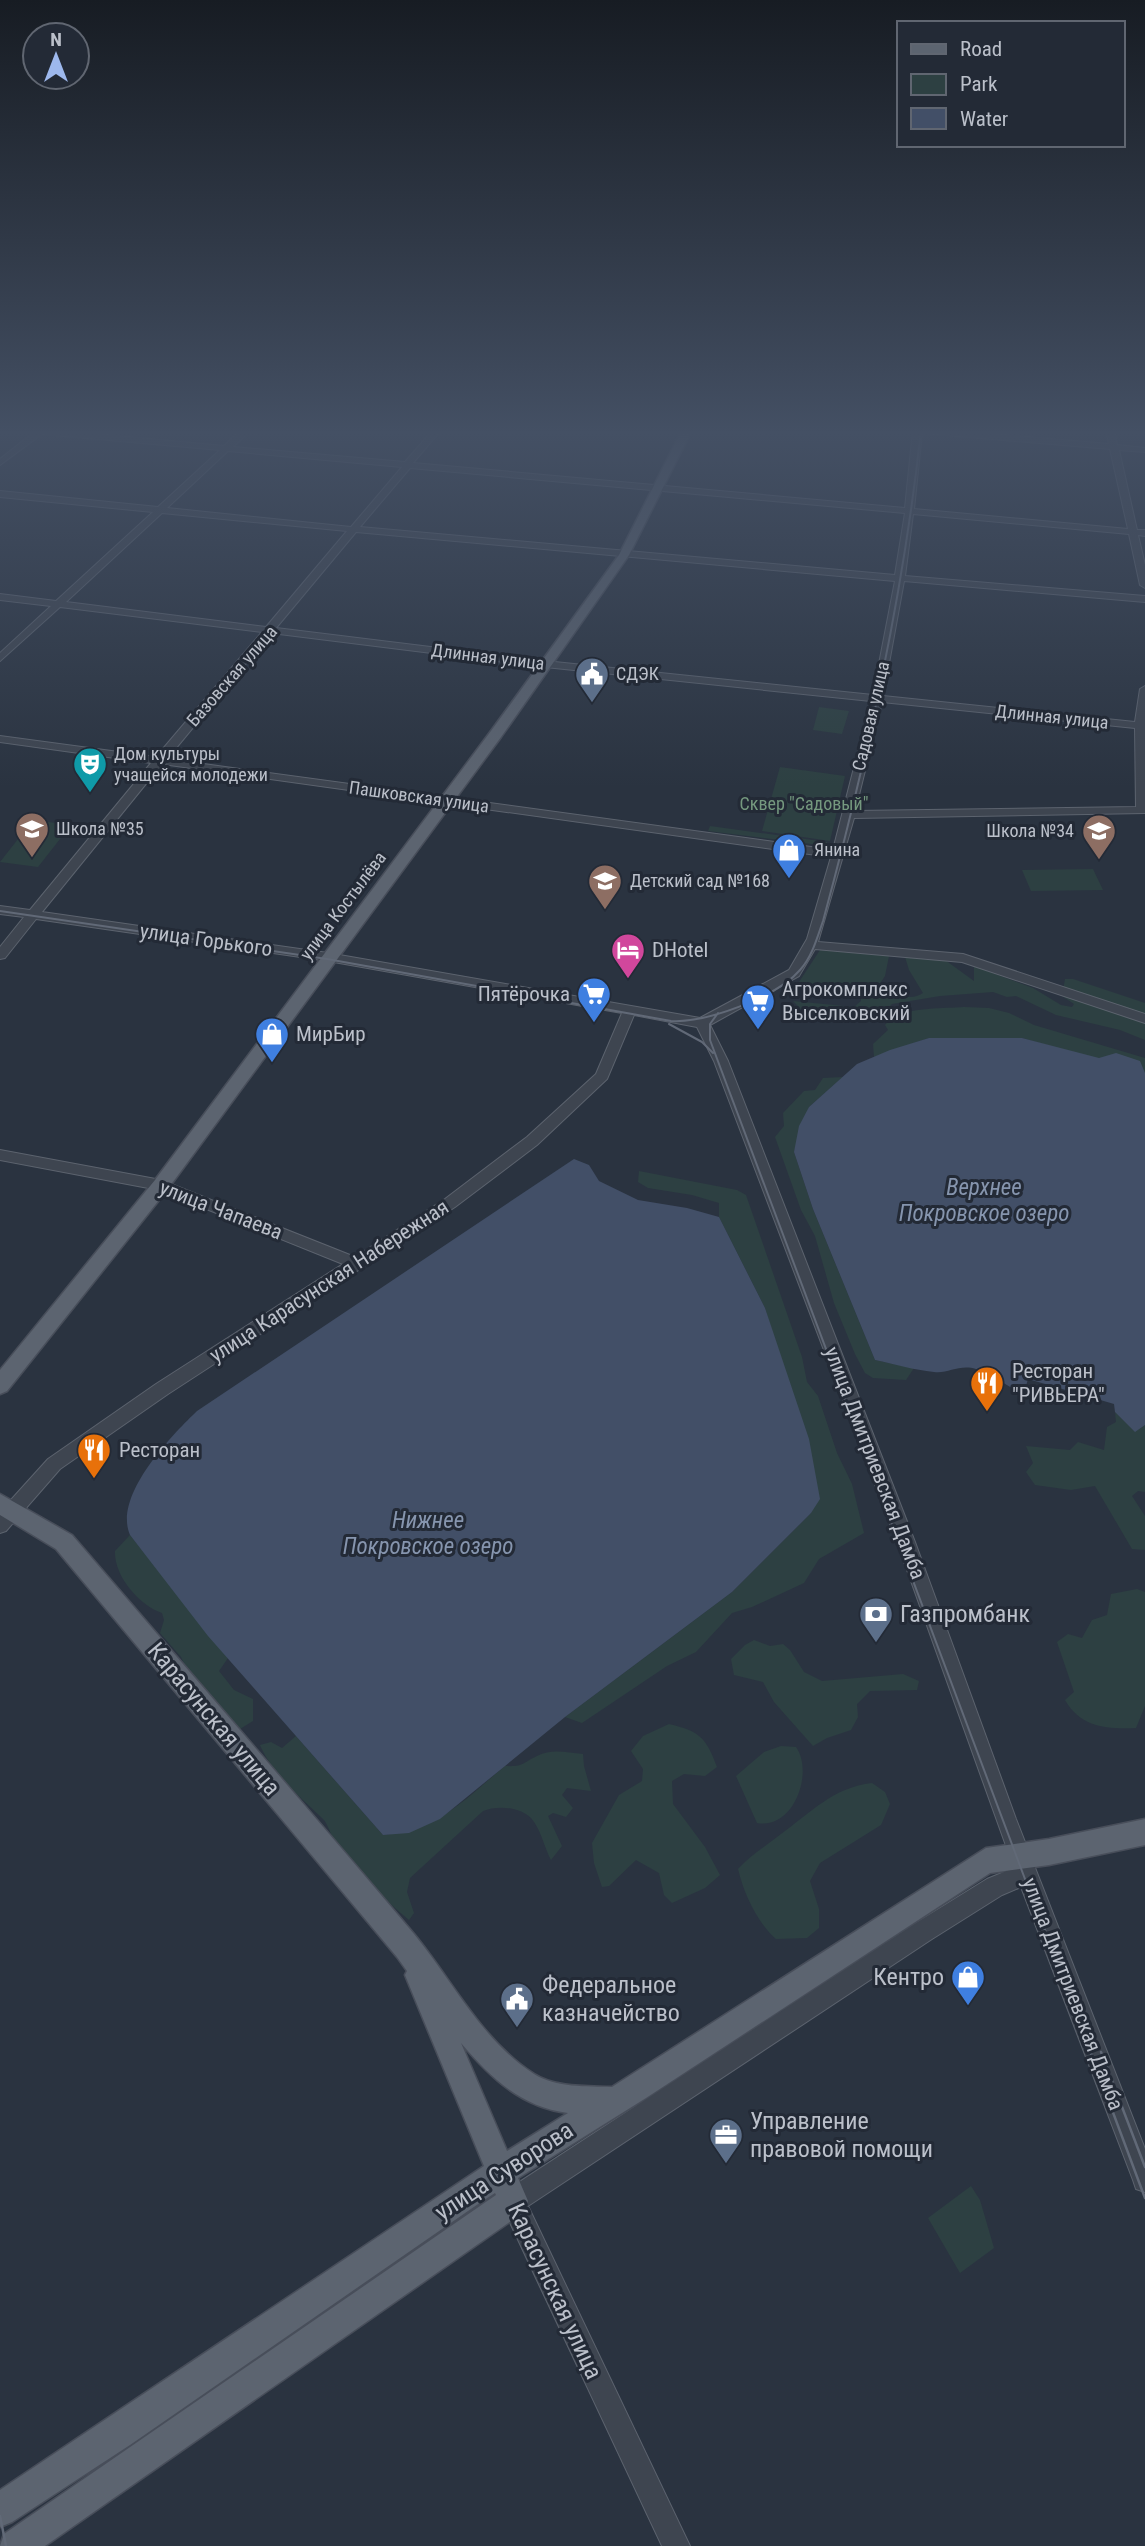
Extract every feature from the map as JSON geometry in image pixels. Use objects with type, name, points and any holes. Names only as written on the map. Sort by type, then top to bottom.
[{"type":"main road","name":"улица Костылёва","points":[[0,1385],[161,1185],[328,957],[448,801],[627,549]]},
{"type":"main road","name":"Карасунская улица","points":[[4,1513],[64,1542],[412,1954],[449,2005],[510,2075],[538,2093],[572,2099],[614,2101]]},
{"type":"main road","points":[[1024,1865],[1145,1832]]},
{"type":"main road","name":"улица Суворова","points":[[0,2510],[118,2433],[500,2171],[614,2101],[986,1861],[1024,1865]]},
{"type":"main road","name":"Карасунская улица","points":[[412,1954],[513,2201]]},
{"type":"main road","name":"улица Суворова","points":[[16,2546],[513,2201]]},
{"type":"street","points":[[0,658],[118,549]]},
{"type":"street","name":"Базовская улица","points":[[0,955],[338,549]]},
{"type":"street","points":[[557,549],[1145,600]]},
{"type":"street","name":"Садовая улица","points":[[702,1023],[788,978],[801,965],[810,945],[848,815],[901,580],[906,549]]},
{"type":"street","points":[[1136,549],[1145,585]]},
{"type":"street","name":"Длинная улица","points":[[0,597],[545,664],[1143,725]]},
{"type":"street","points":[[848,815],[1144,810],[1145,690]]},
{"type":"street","name":"Пашковская улица","points":[[0,739],[838,854]]},
{"type":"street","name":"улица Горького","points":[[0,910],[328,957],[702,1023]]},
{"type":"street","points":[[810,945],[963,958],[1145,1019]]},
{"type":"street","name":"улица Карасунская Набережная","points":[[4,1513],[54,1464],[355,1263],[450,1203],[531,1141],[602,1076],[629,1012]]},
{"type":"street","name":"улица Дмитриевская Дамба","points":[[702,1023],[721,1060],[906,1542],[1024,1865],[1145,2180]]},
{"type":"street","name":"улица Чапаева","points":[[0,1155],[161,1185],[355,1263]]},
{"type":"street","name":"улица Суворова","points":[[513,2201],[995,1887],[1024,1865]]},
{"type":"street","name":"Карасунская улица","points":[[513,2201],[676,2546]]},
{"type":"green space","points":[[819,707],[849,711],[842,734],[813,730]]},
{"type":"green space","name":"Сквер \"Садовый\"","points":[[780,767],[845,776],[830,841],[762,831]]},
{"type":"green space","points":[[33,820],[71,825],[38,867],[0,862]]},
{"type":"green space","points":[[710,826],[827,842],[827,846],[708,831]]},
{"type":"green space","points":[[1093,869],[1103,890],[1031,891],[1022,870]]},
{"type":"green space","points":[[820,950],[889,956],[885,976],[879,985],[906,997],[923,993],[909,970],[905,957],[945,960],[974,981],[974,966],[1033,988],[1061,1005],[1072,1007],[1074,1004],[1062,996],[1065,979],[1073,979],[1145,1003],[1145,1040],[1120,1030],[1056,1015],[1016,996],[1007,997],[993,992],[940,996],[892,1004],[877,1019],[867,1022],[806,1014],[793,1001],[854,1007],[861,1001],[861,987],[847,993],[829,994],[797,985]]},
{"type":"green space","points":[[964,1007],[989,1008],[1009,1013],[1034,1025],[1145,1058],[1145,1073],[1022,1038],[929,1038],[874,1057],[873,1044],[888,1030],[885,1025],[900,1014]]},
{"type":"green space","points":[[843,1077],[809,1107],[794,1152],[813,1209],[875,1360],[914,1368],[906,1380],[873,1378],[865,1373],[834,1303],[815,1236],[801,1210],[775,1137],[784,1126],[783,1113],[804,1091],[815,1090],[823,1078]]},
{"type":"green space","points":[[639,1171],[737,1190],[746,1195],[802,1357],[807,1382],[818,1396],[837,1453],[852,1484],[864,1533],[819,1559],[804,1583],[752,1607],[732,1613],[696,1652],[667,1666],[582,1723],[565,1717],[732,1592],[811,1513],[779,1356],[765,1308],[719,1217],[719,1203],[692,1195],[648,1188],[638,1182]]},
{"type":"green space","points":[[1115,1412],[1135,1431],[1145,1425],[1145,1492],[1138,1491],[1132,1496],[1145,1516],[1145,1550],[1132,1549],[1095,1486],[1071,1490],[1035,1485],[1026,1472],[1033,1463],[1026,1446],[1070,1450],[1078,1442],[1104,1450],[1107,1427],[1116,1422]]},
{"type":"green space","points":[[130,1535],[228,1658],[219,1671],[234,1690],[253,1699],[253,1721],[240,1729],[187,1670],[181,1657],[160,1633],[164,1620],[162,1613],[145,1603],[123,1579],[115,1551]]},
{"type":"green space","points":[[1137,1589],[1145,1592],[1145,1706],[1136,1728],[1096,1725],[1079,1716],[1065,1700],[1074,1692],[1057,1642],[1068,1634],[1082,1638],[1092,1620],[1107,1615],[1111,1594]]},
{"type":"green space","points":[[754,1640],[770,1646],[783,1644],[804,1672],[822,1681],[903,1674],[919,1681],[917,1690],[870,1691],[857,1704],[858,1717],[851,1730],[813,1746],[774,1702],[763,1682],[734,1675],[731,1659]]},
{"type":"green space","points":[[669,1724],[688,1729],[700,1737],[717,1767],[705,1776],[684,1774],[672,1781],[673,1804],[705,1847],[720,1875],[705,1888],[672,1903],[664,1895],[659,1873],[636,1860],[609,1886],[602,1887],[594,1863],[592,1843],[619,1795],[642,1781],[643,1769],[631,1751],[643,1736]]},
{"type":"green space","points":[[296,1736],[383,1835],[420,1827],[435,1820],[505,1766],[520,1765],[549,1752],[583,1754],[591,1791],[567,1788],[562,1795],[573,1808],[566,1817],[553,1813],[548,1816],[562,1846],[551,1860],[537,1827],[526,1814],[508,1808],[483,1811],[410,1878],[407,1892],[414,1913],[409,1920],[353,1866],[335,1843],[324,1821],[279,1775],[260,1745],[271,1742],[282,1748]]},
{"type":"green space","points":[[781,1746],[796,1747],[801,1758],[803,1770],[797,1797],[781,1818],[770,1823],[757,1823],[736,1776],[764,1752]]},
{"type":"green space","points":[[872,1783],[885,1792],[890,1804],[881,1825],[820,1863],[810,1881],[819,1909],[819,1928],[807,1938],[776,1939],[752,1907],[738,1869],[823,1802],[858,1785]]},
{"type":"green space","points":[[971,2186],[980,2200],[994,2248],[960,2273],[928,2218]]},
{"type":"water","name":"Верхнее Покровское озеро","points":[[929,1038],[1022,1038],[1099,1058],[1116,1053],[1140,1061],[1145,1073],[1145,1425],[1135,1432],[1115,1412],[1114,1404],[1028,1379],[1024,1393],[976,1369],[934,1372],[875,1360],[813,1209],[794,1152],[799,1126],[809,1107],[857,1064]]},
{"type":"water","name":"Нижнее Покровское озеро","points":[[574,1159],[589,1165],[599,1181],[638,1200],[687,1208],[719,1217],[765,1308],[809,1439],[820,1499],[811,1513],[732,1592],[565,1717],[440,1819],[409,1833],[383,1835],[208,1636],[130,1535],[127,1520],[130,1503],[147,1468],[173,1435],[197,1411]]},
{"type":"tram line","points":[[717,1014],[775,990],[800,970],[811,953],[823,921],[869,738],[905,549]]},
{"type":"tram line","points":[[0,911],[327,959],[671,1021],[717,1014]]},
{"type":"tram line","points":[[717,1014],[710,1024],[710,1040],[1028,1887]]},
{"type":"tram line","points":[[669,1024],[702,1042],[713,1053]]},
{"type":"tram line","points":[[1028,1885],[1145,2198]]},
{"type":"tram line","points":[[1101,2052],[1145,2167]]},
{"type":"tram line","points":[[0,2516],[6,2546]]},
{"type":"place","name":"СДЭК","points":[[592,704]]},
{"type":"place","name":"Дом культуры учащейся молодежи","points":[[90,794]]},
{"type":"place","name":"Школа №35","points":[[32,859]]},
{"type":"place","name":"Школа №34","points":[[1099,861]]},
{"type":"place","name":"Янина","points":[[789,880]]},
{"type":"place","name":"Детский сад №168","points":[[605,911]]},
{"type":"place","name":"DHotel","points":[[628,980]]},
{"type":"place","name":"Пятёрочка","points":[[594,1024]]},
{"type":"place","name":"Агрокомплекс Выселковский","points":[[758,1031]]},
{"type":"place","name":"МирБир","points":[[272,1064]]},
{"type":"place","name":"Ресторан \"РИВЬЕРА\"","points":[[987,1413]]},
{"type":"place","name":"Ресторан","points":[[94,1480]]},
{"type":"place","name":"Газпромбанк","points":[[876,1644]]},
{"type":"place","name":"Кентро","points":[[968,2007]]},
{"type":"place","name":"Федеральное казначейство","points":[[517,2029]]},
{"type":"place","name":"Управление правовой помощи","points":[[726,2165]]}]
